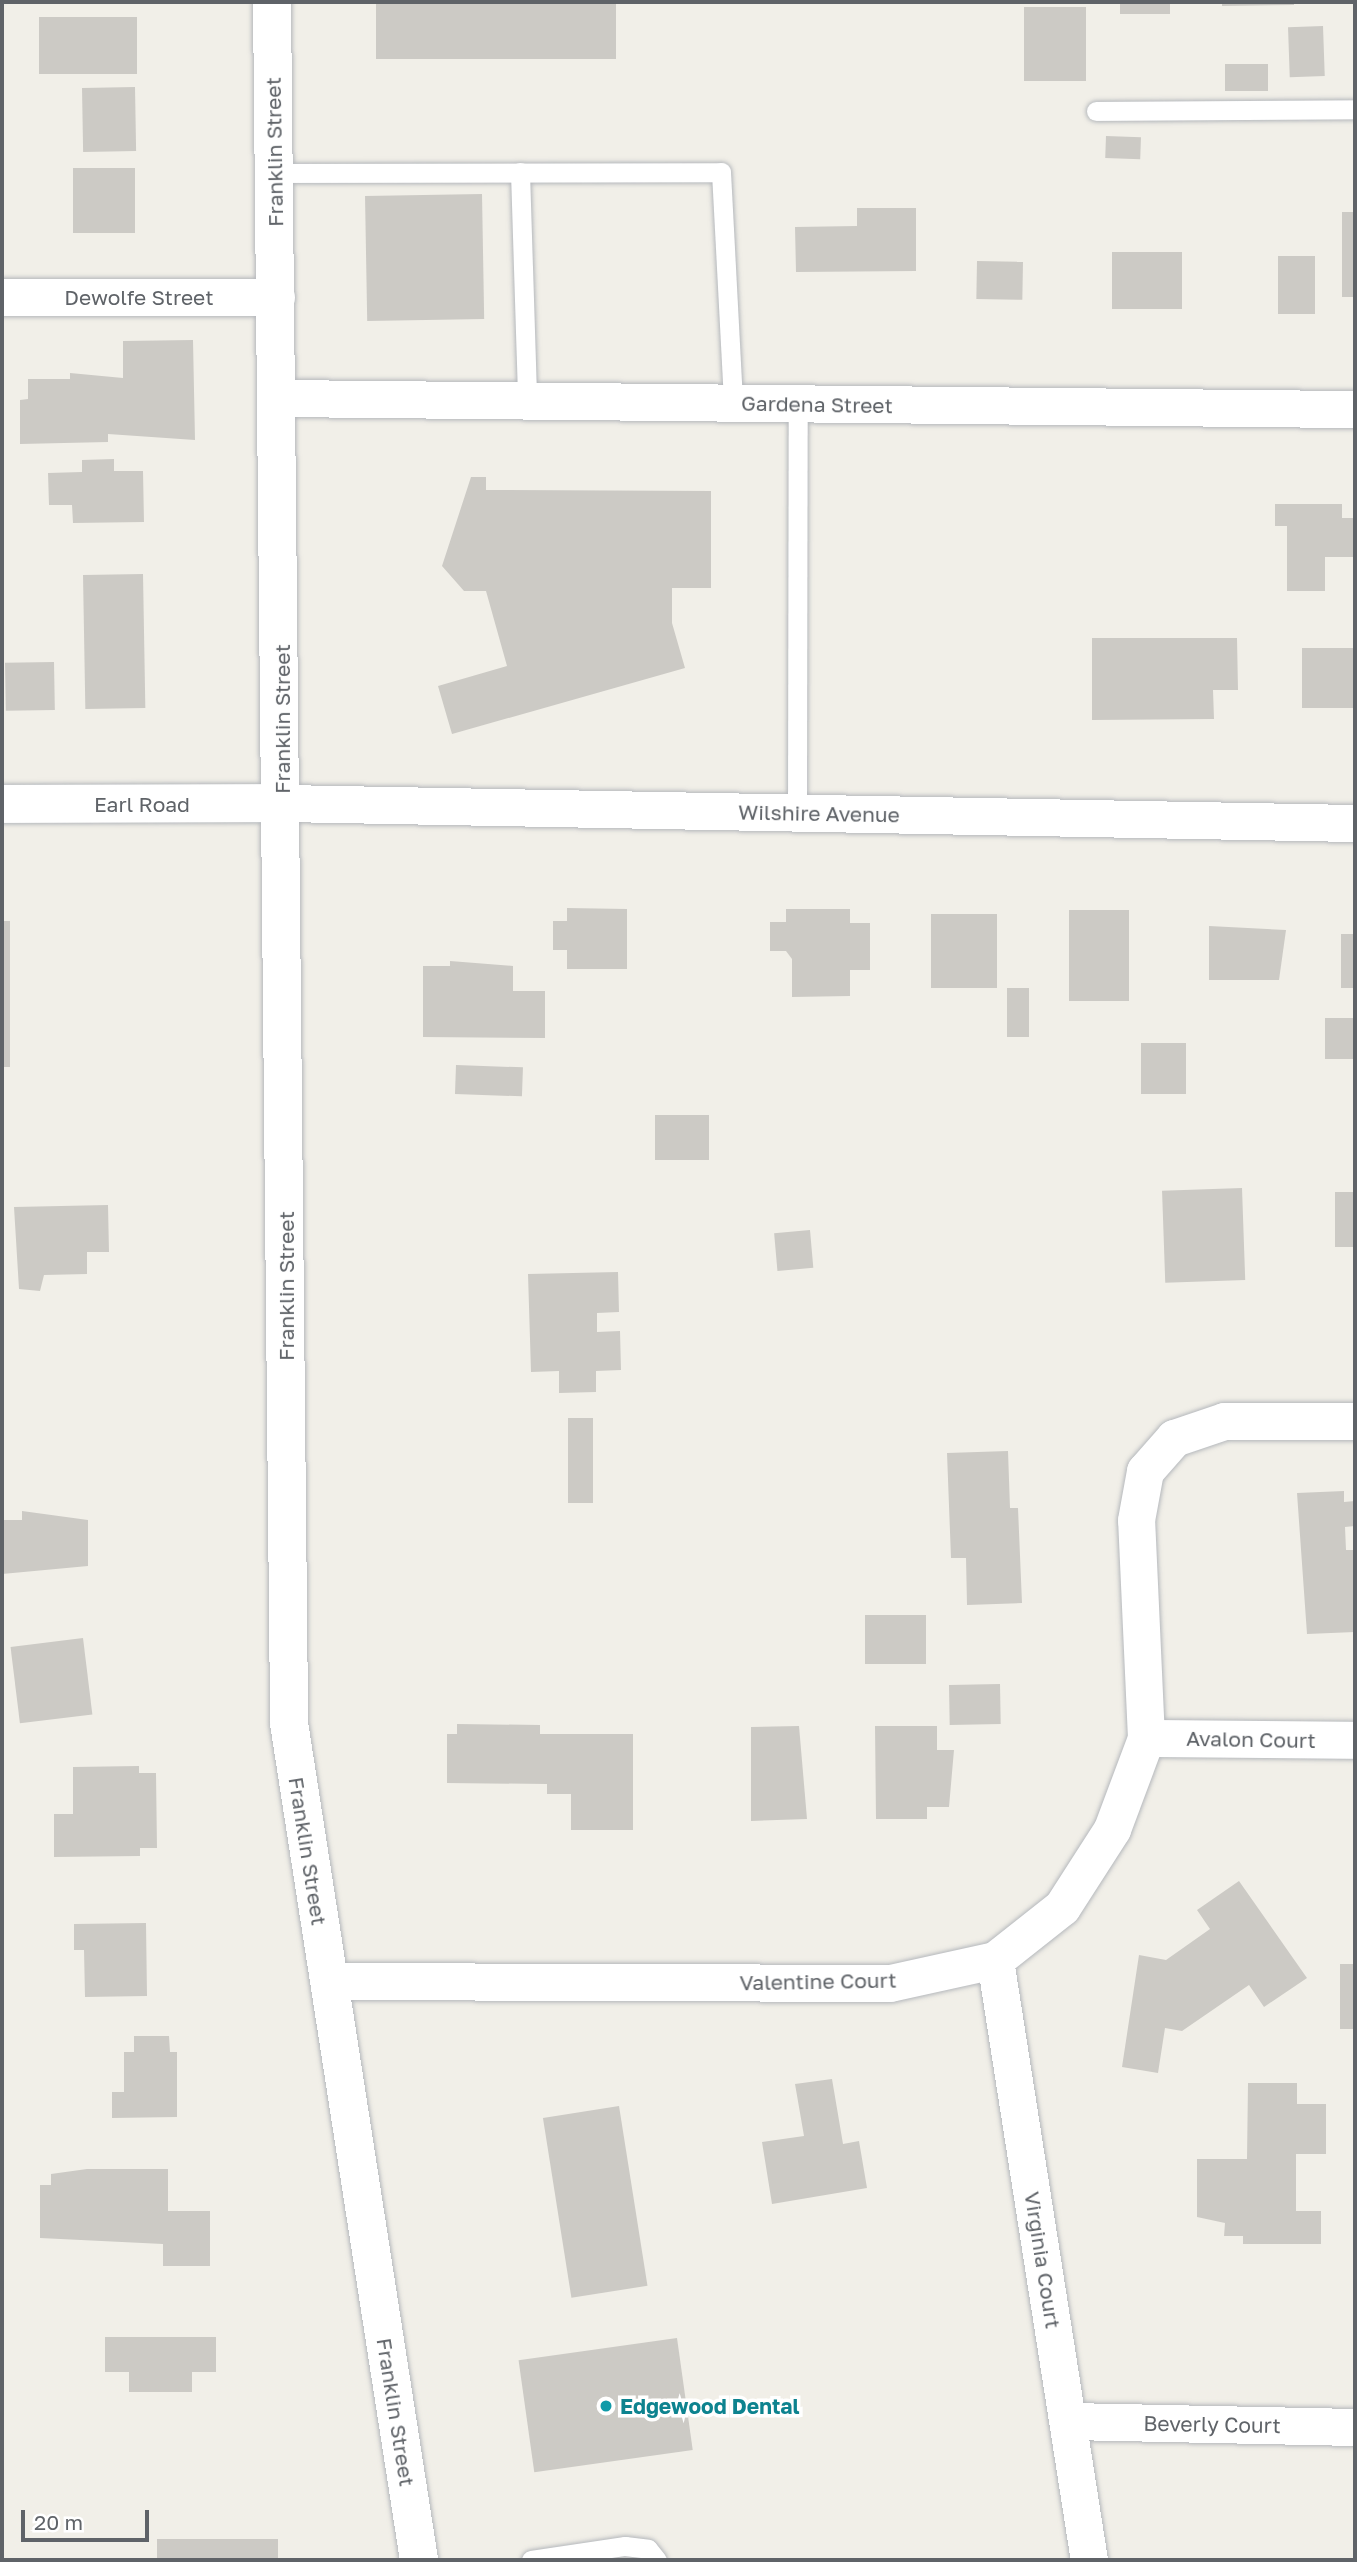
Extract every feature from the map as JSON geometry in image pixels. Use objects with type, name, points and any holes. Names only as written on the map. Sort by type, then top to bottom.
[{"type":"main road","name":"Franklin Street","points":[[272,2],[279,398],[289,1723],[419,2560]]},
{"type":"main road","name":"Earl Road","points":[[2,804],[283,803]]},
{"type":"street","name":"Dewolfe Street","points":[[2,297],[276,297]]},
{"type":"street","name":"Gardena Street","points":[[279,398],[1355,409]]},
{"type":"street","name":"Wilshire Avenue","points":[[283,803],[1355,823]]},
{"type":"street","name":"Valentine Court","points":[[329,1981],[890,1983],[995,1960],[1062,1907],[1112,1829],[1146,1738],[1136,1520],[1145,1471],[1174,1438],[1224,1421],[1355,1422]]},
{"type":"street","name":"Avalon Court","points":[[1146,1738],[1355,1741]]},
{"type":"street","name":"Virginia Court","points":[[995,1960],[1090,2560]]},
{"type":"street","name":"Beverly Court","points":[[1069,2421],[1355,2427]]},
{"type":"lane","points":[[1096,111],[1355,108]]},
{"type":"lane","points":[[520,172],[527,401]]},
{"type":"lane","points":[[274,173],[721,172],[733,403]]},
{"type":"lane","points":[[797,812],[798,404]]},
{"type":"lane","points":[[531,2560],[564,2558],[625,2546],[648,2549],[657,2560]]},
{"type":"building","points":[[376,2],[616,2],[616,59],[376,59]]},
{"type":"building","points":[[1120,2],[1170,2],[1170,14],[1120,14]]},
{"type":"building","points":[[1222,2],[1294,2],[1294,5],[1222,6]]},
{"type":"building","points":[[1024,7],[1086,7],[1086,81],[1024,81]]},
{"type":"building","points":[[39,17],[137,17],[137,74],[39,74]]},
{"type":"building","points":[[1323,26],[1325,76],[1290,77],[1288,27]]},
{"type":"building","points":[[1225,64],[1268,64],[1268,91],[1225,91]]},
{"type":"building","points":[[135,87],[136,151],[83,152],[82,88]]},
{"type":"building","points":[[1106,136],[1141,137],[1140,159],[1105,158]]},
{"type":"building","points":[[73,168],[135,168],[135,233],[73,233]]},
{"type":"building","points":[[482,194],[484,319],[367,321],[365,196]]},
{"type":"building","points":[[857,208],[916,208],[916,271],[796,272],[795,227],[857,226]]},
{"type":"building","points":[[1342,212],[1355,212],[1355,297],[1342,297]]},
{"type":"building","points":[[1112,252],[1182,252],[1182,309],[1112,309]]},
{"type":"building","points":[[1278,256],[1315,256],[1315,314],[1278,314]]},
{"type":"building","points":[[977,261],[1023,262],[1022,300],[976,299]]},
{"type":"building","points":[[193,340],[195,440],[108,434],[108,442],[20,444],[20,400],[28,399],[28,379],[70,379],[70,373],[123,378],[123,341]]},
{"type":"building","points":[[114,459],[114,471],[143,471],[144,522],[73,523],[72,505],[49,505],[48,473],[82,472],[82,460]]},
{"type":"building","points":[[471,477],[486,477],[486,490],[711,491],[711,588],[672,588],[672,623],[685,668],[452,734],[438,686],[507,666],[486,591],[464,591],[442,566]]},
{"type":"building","points":[[1275,504],[1342,504],[1342,518],[1355,518],[1355,557],[1325,557],[1325,591],[1287,591],[1287,526],[1275,526]]},
{"type":"building","points":[[143,574],[145,708],[85,709],[83,575]]},
{"type":"building","points":[[1092,638],[1237,638],[1238,690],[1213,690],[1214,719],[1092,720]]},
{"type":"building","points":[[1302,648],[1355,648],[1355,708],[1302,708]]},
{"type":"building","points":[[54,662],[55,710],[6,711],[5,663]]},
{"type":"building","points":[[567,908],[627,909],[627,969],[567,969],[567,950],[553,950],[553,921],[567,921]]},
{"type":"building","points":[[786,909],[850,909],[850,923],[870,923],[870,970],[850,970],[850,996],[792,997],[792,959],[786,951],[770,951],[770,922],[786,922]]},
{"type":"building","points":[[1069,910],[1129,910],[1129,1001],[1069,1001]]},
{"type":"building","points":[[931,914],[997,914],[997,988],[931,988]]},
{"type":"building","points":[[2,921],[10,921],[10,1067],[2,1067]]},
{"type":"building","points":[[1209,926],[1286,930],[1279,980],[1209,980]]},
{"type":"building","points":[[1341,934],[1355,934],[1355,988],[1341,988]]},
{"type":"building","points":[[450,961],[513,966],[513,991],[545,991],[545,1038],[423,1037],[423,966],[450,966]]},
{"type":"building","points":[[1007,988],[1029,988],[1029,1037],[1007,1037]]},
{"type":"building","points":[[1325,1018],[1355,1018],[1355,1059],[1325,1059]]},
{"type":"building","points":[[1141,1043],[1186,1043],[1186,1094],[1141,1094]]},
{"type":"building","points":[[456,1065],[523,1067],[522,1096],[455,1094]]},
{"type":"building","points":[[655,1115],[709,1115],[709,1160],[655,1160]]},
{"type":"building","points":[[1242,1188],[1245,1280],[1165,1283],[1162,1191]]},
{"type":"building","points":[[1335,1192],[1355,1192],[1355,1247],[1335,1247]]},
{"type":"building","points":[[108,1205],[109,1252],[87,1252],[87,1274],[44,1275],[40,1291],[19,1289],[14,1207]]},
{"type":"building","points":[[810,1230],[813,1268],[777,1271],[774,1233]]},
{"type":"building","points":[[618,1272],[619,1312],[597,1313],[597,1332],[620,1331],[621,1370],[596,1371],[596,1392],[559,1393],[559,1371],[531,1372],[528,1274]]},
{"type":"building","points":[[568,1418],[593,1418],[593,1503],[568,1503]]},
{"type":"building","points":[[1008,1451],[1010,1508],[1018,1508],[1022,1603],[967,1605],[966,1558],[951,1558],[947,1453]]},
{"type":"building","points":[[1344,1491],[1344,1502],[1355,1501],[1355,1526],[1345,1527],[1346,1550],[1355,1550],[1355,1632],[1307,1634],[1297,1493]]},
{"type":"building","points":[[22,1511],[88,1520],[88,1566],[2,1574],[2,1520],[22,1520]]},
{"type":"building","points":[[865,1615],[926,1615],[926,1664],[865,1664]]},
{"type":"building","points":[[83,1638],[92,1714],[20,1723],[11,1647]]},
{"type":"building","points":[[1000,1684],[1001,1724],[950,1725],[949,1685]]},
{"type":"building","points":[[457,1724],[540,1725],[540,1734],[633,1734],[633,1830],[571,1830],[571,1794],[547,1794],[547,1784],[447,1783],[447,1734],[457,1734]]},
{"type":"building","points":[[799,1726],[807,1819],[751,1821],[751,1727]]},
{"type":"building","points":[[875,1726],[937,1726],[937,1750],[954,1750],[949,1807],[927,1807],[927,1819],[876,1819]]},
{"type":"building","points":[[139,1766],[139,1773],[156,1773],[157,1848],[140,1848],[140,1856],[54,1857],[54,1814],[73,1814],[73,1767]]},
{"type":"building","points":[[1239,1881],[1307,1978],[1264,2007],[1249,1985],[1182,2031],[1165,2028],[1158,2073],[1122,2067],[1139,1955],[1166,1960],[1210,1929],[1197,1910]]},
{"type":"building","points":[[146,1923],[147,1996],[85,1997],[84,1950],[74,1950],[74,1924]]},
{"type":"building","points":[[1340,1964],[1355,1964],[1355,2029],[1340,2029]]},
{"type":"building","points":[[134,2036],[169,2036],[170,2052],[177,2052],[177,2117],[112,2118],[112,2092],[124,2092],[124,2052],[134,2052]]},
{"type":"building","points":[[832,2079],[843,2144],[859,2141],[867,2188],[772,2204],[762,2142],[804,2136],[795,2084]]},
{"type":"building","points":[[1248,2083],[1297,2083],[1297,2104],[1326,2104],[1326,2154],[1296,2154],[1296,2211],[1321,2211],[1321,2244],[1243,2244],[1243,2236],[1224,2236],[1225,2223],[1197,2217],[1197,2159],[1247,2159]]},
{"type":"building","points":[[619,2106],[647,2286],[571,2298],[543,2118]]},
{"type":"building","points":[[87,2169],[168,2169],[168,2211],[210,2211],[210,2266],[163,2266],[163,2244],[40,2238],[40,2185],[51,2185],[51,2174]]},
{"type":"building","points":[[105,2337],[216,2337],[216,2372],[192,2372],[192,2392],[129,2392],[129,2372],[105,2372]]},
{"type":"building","name":"Edgewood Dental","points":[[677,2338],[693,2450],[534,2472],[519,2360]]},
{"type":"building","points":[[157,2539],[278,2539],[278,2560],[157,2560]]},
{"type":"place","name":"Edgewood Dental","points":[[606,2406]]}]
